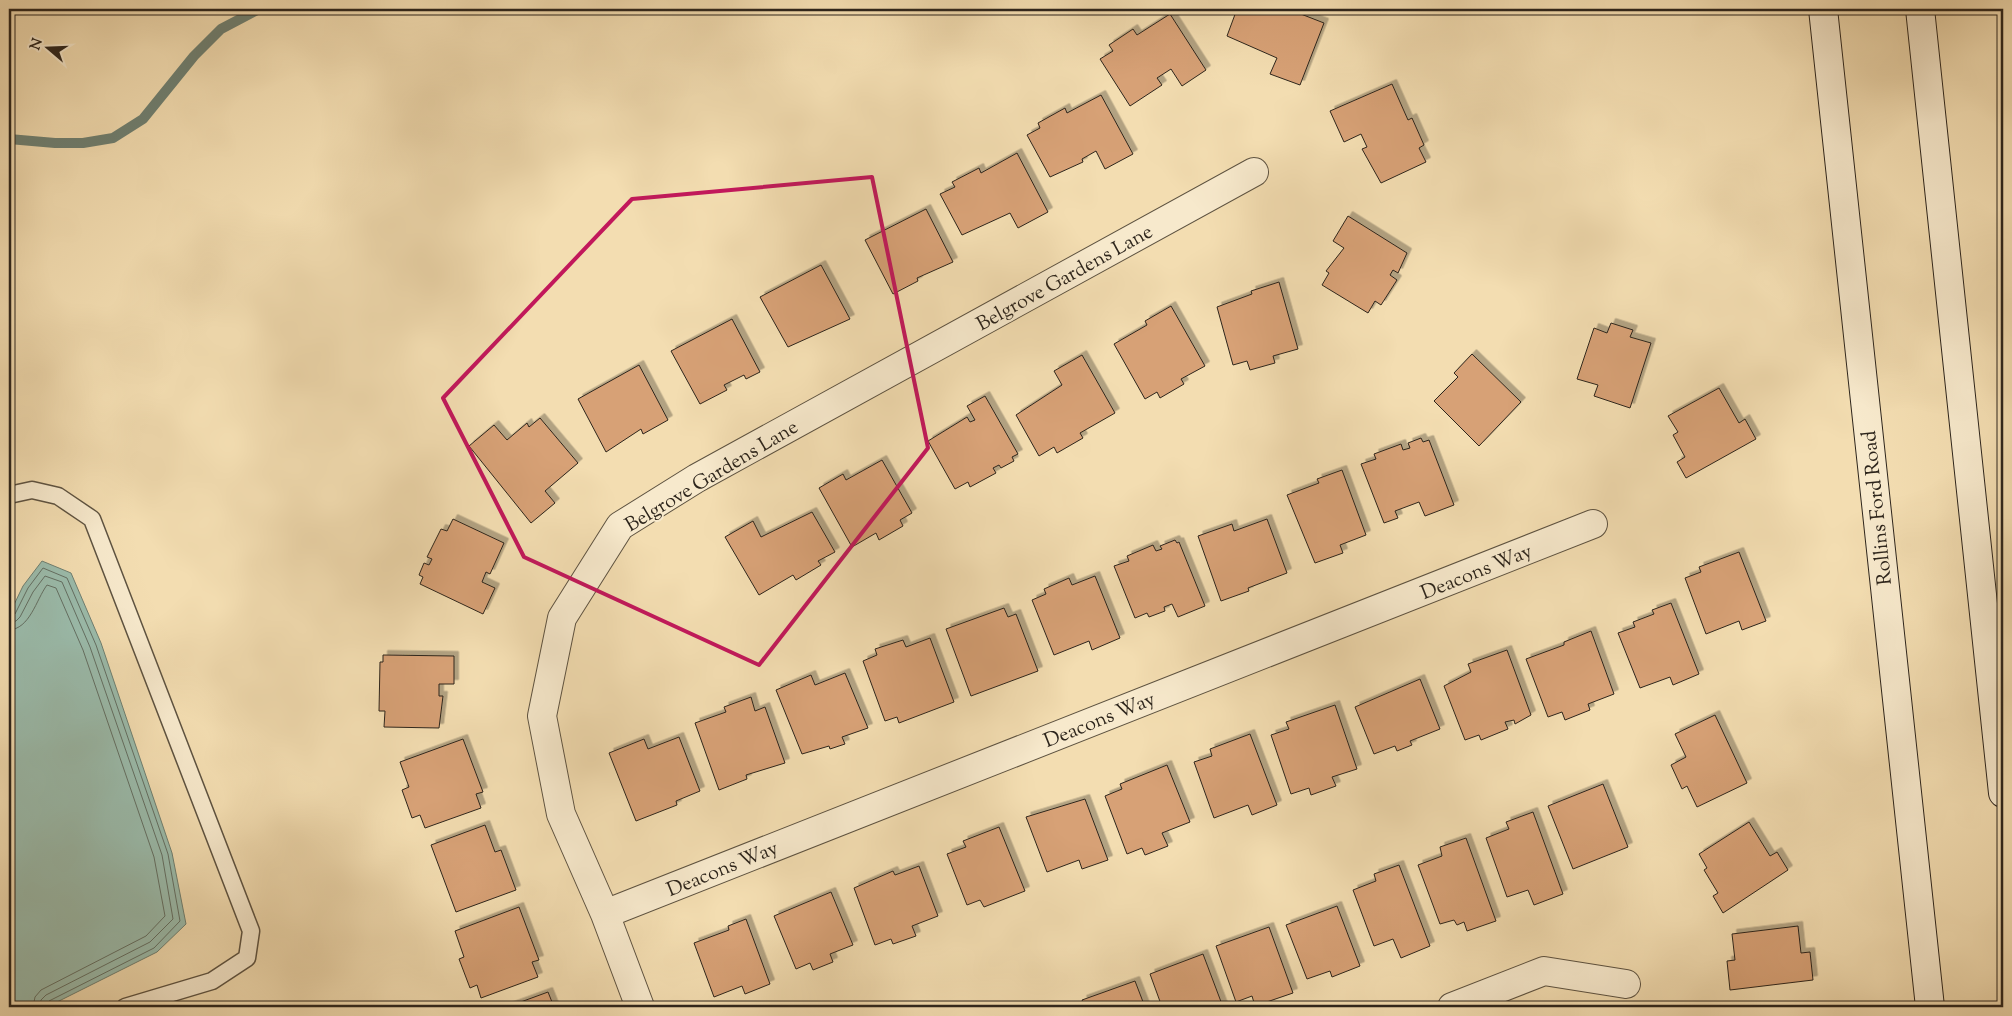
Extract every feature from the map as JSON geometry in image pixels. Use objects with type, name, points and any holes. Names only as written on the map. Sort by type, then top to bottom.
[{"type":"street","name":"Rollins Ford Road","points":[[1823,9],[1930,1007]]},
{"type":"street","points":[[1920,9],[2003,793]]},
{"type":"street","name":"Belgrove Gardens Lane","points":[[640,1007],[605,914],[561,814],[542,716],[562,618],[620,526],[697,478],[1254,172]]},
{"type":"street","name":"Deacons Way","points":[[605,914],[1593,524]]},
{"type":"street","points":[[1452,1007],[1544,971],[1626,984]]},
{"type":"lane","points":[[9,495],[32,490],[58,496],[92,519],[251,930],[247,958],[212,981],[125,1007]]},
{"type":"highlighted area","points":[[872,177],[928,448],[759,665],[524,557],[443,398],[632,199]]},
{"type":"water","points":[[42,561],[71,573],[101,643],[172,853],[186,924],[157,952],[47,1007],[9,1007],[9,615],[23,586]]},
{"type":"building","points":[[1237,9],[1288,9],[1324,23],[1300,85],[1270,74],[1277,58],[1227,36]]},
{"type":"building","points":[[1170,14],[1206,70],[1182,86],[1171,69],[1157,78],[1162,85],[1130,106],[1100,59],[1113,51],[1109,45],[1133,29],[1137,35]]},
{"type":"building","points":[[1392,84],[1408,120],[1412,118],[1424,145],[1419,148],[1426,162],[1381,183],[1362,149],[1367,147],[1361,134],[1344,142],[1330,111]]},
{"type":"building","points":[[1101,95],[1133,154],[1105,169],[1096,151],[1082,159],[1083,162],[1050,177],[1027,135],[1040,128],[1038,123],[1065,108],[1067,113]]},
{"type":"building","points":[[1017,153],[1048,212],[1018,228],[1010,213],[962,235],[940,194],[955,187],[952,182],[979,168],[981,173]]},
{"type":"building","points":[[926,209],[953,262],[917,278],[918,281],[893,294],[865,240]]},
{"type":"building","points":[[1348,216],[1407,253],[1398,273],[1393,270],[1390,275],[1397,280],[1381,305],[1375,301],[1368,313],[1322,285],[1329,273],[1326,271],[1344,248],[1333,241]]},
{"type":"building","points":[[821,265],[850,319],[788,347],[760,297]]},
{"type":"building","points":[[1279,282],[1298,349],[1273,356],[1275,363],[1250,370],[1247,361],[1233,365],[1217,307],[1252,294],[1251,291]]},
{"type":"building","points":[[1171,306],[1205,366],[1181,379],[1184,384],[1160,398],[1157,392],[1145,399],[1114,344],[1147,325],[1145,321]]},
{"type":"building","points":[[732,319],[760,372],[746,379],[744,375],[724,385],[727,390],[700,404],[671,351]]},
{"type":"building","points":[[1611,323],[1633,330],[1630,337],[1651,343],[1630,408],[1594,396],[1598,385],[1577,379],[1594,328],[1607,333]]},
{"type":"building","points":[[1472,354],[1521,402],[1479,446],[1434,401],[1458,377],[1454,373]]},
{"type":"building","points":[[1082,355],[1115,413],[1080,433],[1083,438],[1057,453],[1054,447],[1039,456],[1016,415],[1062,385],[1054,371]]},
{"type":"building","points":[[639,365],[668,420],[643,434],[641,429],[606,452],[578,399]]},
{"type":"building","points":[[1719,388],[1739,423],[1745,419],[1756,439],[1686,478],[1677,462],[1685,457],[1673,435],[1678,432],[1668,416]]},
{"type":"building","points":[[985,396],[1018,454],[1012,457],[1014,461],[1001,468],[999,465],[993,468],[996,473],[970,487],[968,482],[955,489],[928,441],[967,417],[970,422],[975,420],[967,406]]},
{"type":"building","points":[[540,418],[578,463],[545,491],[555,503],[531,523],[469,446],[494,425],[507,440],[527,423],[529,427]]},
{"type":"building","points":[[1421,438],[1423,442],[1429,440],[1454,505],[1425,516],[1419,502],[1395,511],[1398,518],[1384,523],[1361,464],[1376,459],[1374,454],[1401,444],[1403,450],[1410,448],[1408,443]]},
{"type":"building","points":[[882,460],[912,513],[900,520],[903,526],[879,540],[876,533],[852,547],[819,488],[843,474],[846,480]]},
{"type":"building","points":[[1342,470],[1366,535],[1340,545],[1343,553],[1315,563],[1287,495],[1319,483],[1317,479]]},
{"type":"building","points":[[812,512],[835,552],[818,561],[821,565],[796,580],[793,575],[759,595],[725,537],[753,521],[761,537]]},
{"type":"building","points":[[453,519],[504,543],[490,574],[486,572],[482,582],[495,588],[483,614],[420,584],[423,577],[419,575],[424,563],[429,565],[432,559],[427,557],[441,529],[447,531]]},
{"type":"building","points":[[1267,519],[1287,573],[1248,588],[1249,591],[1221,601],[1198,536],[1232,524],[1234,531]]},
{"type":"building","points":[[1175,540],[1177,543],[1179,542],[1205,606],[1178,617],[1172,604],[1164,607],[1165,611],[1149,617],[1147,613],[1135,618],[1114,566],[1129,561],[1127,556],[1153,545],[1156,551],[1162,549],[1160,546]]},
{"type":"building","points":[[1739,552],[1766,621],[1742,630],[1739,621],[1706,634],[1685,578],[1701,572],[1699,567]]},
{"type":"building","points":[[1095,576],[1120,638],[1092,650],[1089,641],[1054,655],[1032,600],[1046,594],[1044,589],[1069,578],[1072,585]]},
{"type":"building","points":[[1671,603],[1699,674],[1673,685],[1670,677],[1640,688],[1618,633],[1635,627],[1633,622],[1654,614],[1652,610]]},
{"type":"building","points":[[1004,608],[1008,617],[1016,614],[1038,671],[971,696],[946,629]]},
{"type":"building","points":[[1591,631],[1614,694],[1588,704],[1590,710],[1565,720],[1562,712],[1548,717],[1526,659],[1564,645],[1564,642]]},
{"type":"building","points":[[930,638],[954,702],[899,723],[897,717],[885,721],[863,661],[877,655],[875,649],[903,640],[906,647]]},
{"type":"building","points":[[1507,650],[1531,715],[1515,724],[1514,720],[1505,722],[1508,729],[1481,740],[1479,735],[1465,740],[1444,686],[1471,672],[1468,664]]},
{"type":"building","points":[[383,655],[454,656],[454,684],[439,684],[439,696],[443,696],[439,728],[384,727],[385,711],[379,711],[380,662],[383,662]]},
{"type":"building","points":[[845,673],[868,728],[842,737],[845,744],[830,749],[829,746],[802,754],[776,690],[811,675],[815,685]]},
{"type":"building","points":[[1420,679],[1440,729],[1410,741],[1412,745],[1397,751],[1395,746],[1374,754],[1355,707]]},
{"type":"building","points":[[751,697],[755,711],[765,707],[785,763],[746,775],[747,779],[719,790],[695,723],[726,712],[724,707]]},
{"type":"building","points":[[1335,705],[1357,769],[1332,777],[1336,786],[1311,795],[1309,788],[1291,794],[1271,735],[1289,729],[1286,722]]},
{"type":"building","points":[[1715,715],[1747,783],[1697,807],[1687,786],[1682,789],[1671,765],[1686,757],[1675,734]]},
{"type":"building","points":[[1250,734],[1277,805],[1252,815],[1248,805],[1214,818],[1194,762],[1212,756],[1210,749]]},
{"type":"building","points":[[679,737],[700,791],[676,801],[677,805],[636,821],[609,753],[644,739],[648,749]]},
{"type":"building","points":[[463,739],[483,792],[476,794],[481,808],[425,828],[420,815],[412,818],[402,790],[409,787],[400,762]]},
{"type":"building","points":[[1167,765],[1190,822],[1162,833],[1168,846],[1145,855],[1142,848],[1127,854],[1105,796],[1122,789],[1120,784]]},
{"type":"building","points":[[1603,784],[1628,847],[1573,869],[1548,806]]},
{"type":"building","points":[[1085,799],[1108,860],[1082,869],[1079,860],[1047,872],[1026,817]]},
{"type":"building","points":[[1533,812],[1563,894],[1534,905],[1528,890],[1507,897],[1486,838],[1509,829],[1506,822]]},
{"type":"building","points":[[1749,822],[1770,856],[1777,852],[1788,870],[1723,913],[1713,896],[1718,893],[1704,870],[1707,868],[1699,854]]},
{"type":"building","points":[[485,825],[495,852],[501,850],[516,890],[456,912],[431,845]]},
{"type":"building","points":[[999,827],[1025,891],[984,907],[980,900],[967,905],[947,854],[966,847],[963,841]]},
{"type":"building","points":[[1466,838],[1496,921],[1467,931],[1464,922],[1457,925],[1454,920],[1440,924],[1418,865],[1442,856],[1440,847]]},
{"type":"building","points":[[1399,865],[1430,946],[1401,958],[1393,939],[1374,946],[1353,890],[1376,881],[1374,874]]},
{"type":"building","points":[[919,866],[938,916],[912,926],[916,936],[893,944],[891,939],[875,945],[854,888],[893,871],[895,875]]},
{"type":"building","points":[[831,892],[853,945],[830,954],[833,962],[813,970],[810,963],[796,969],[774,916]]},
{"type":"building","points":[[1337,906],[1360,966],[1332,977],[1330,971],[1307,979],[1286,925]]},
{"type":"building","points":[[519,907],[539,960],[532,962],[538,977],[481,998],[477,985],[470,988],[459,959],[464,957],[455,931]]},
{"type":"building","points":[[746,919],[770,984],[745,994],[742,986],[714,997],[694,943],[729,930],[728,926]]},
{"type":"building","points":[[1798,926],[1801,953],[1810,952],[1813,980],[1730,990],[1727,961],[1735,960],[1732,934]]},
{"type":"building","points":[[1269,927],[1293,993],[1255,1006],[1252,996],[1236,1002],[1216,946]]},
{"type":"building","points":[[1203,954],[1223,1007],[1162,1007],[1150,974]]},
{"type":"building","points":[[1135,981],[1145,1007],[1085,1007],[1082,1000]]},
{"type":"building","points":[[548,992],[554,1007],[507,1007]]},
{"type":"waterway","points":[[9,139],[55,143],[83,143],[113,138],[143,119],[194,56],[221,29],[259,9]]}]
